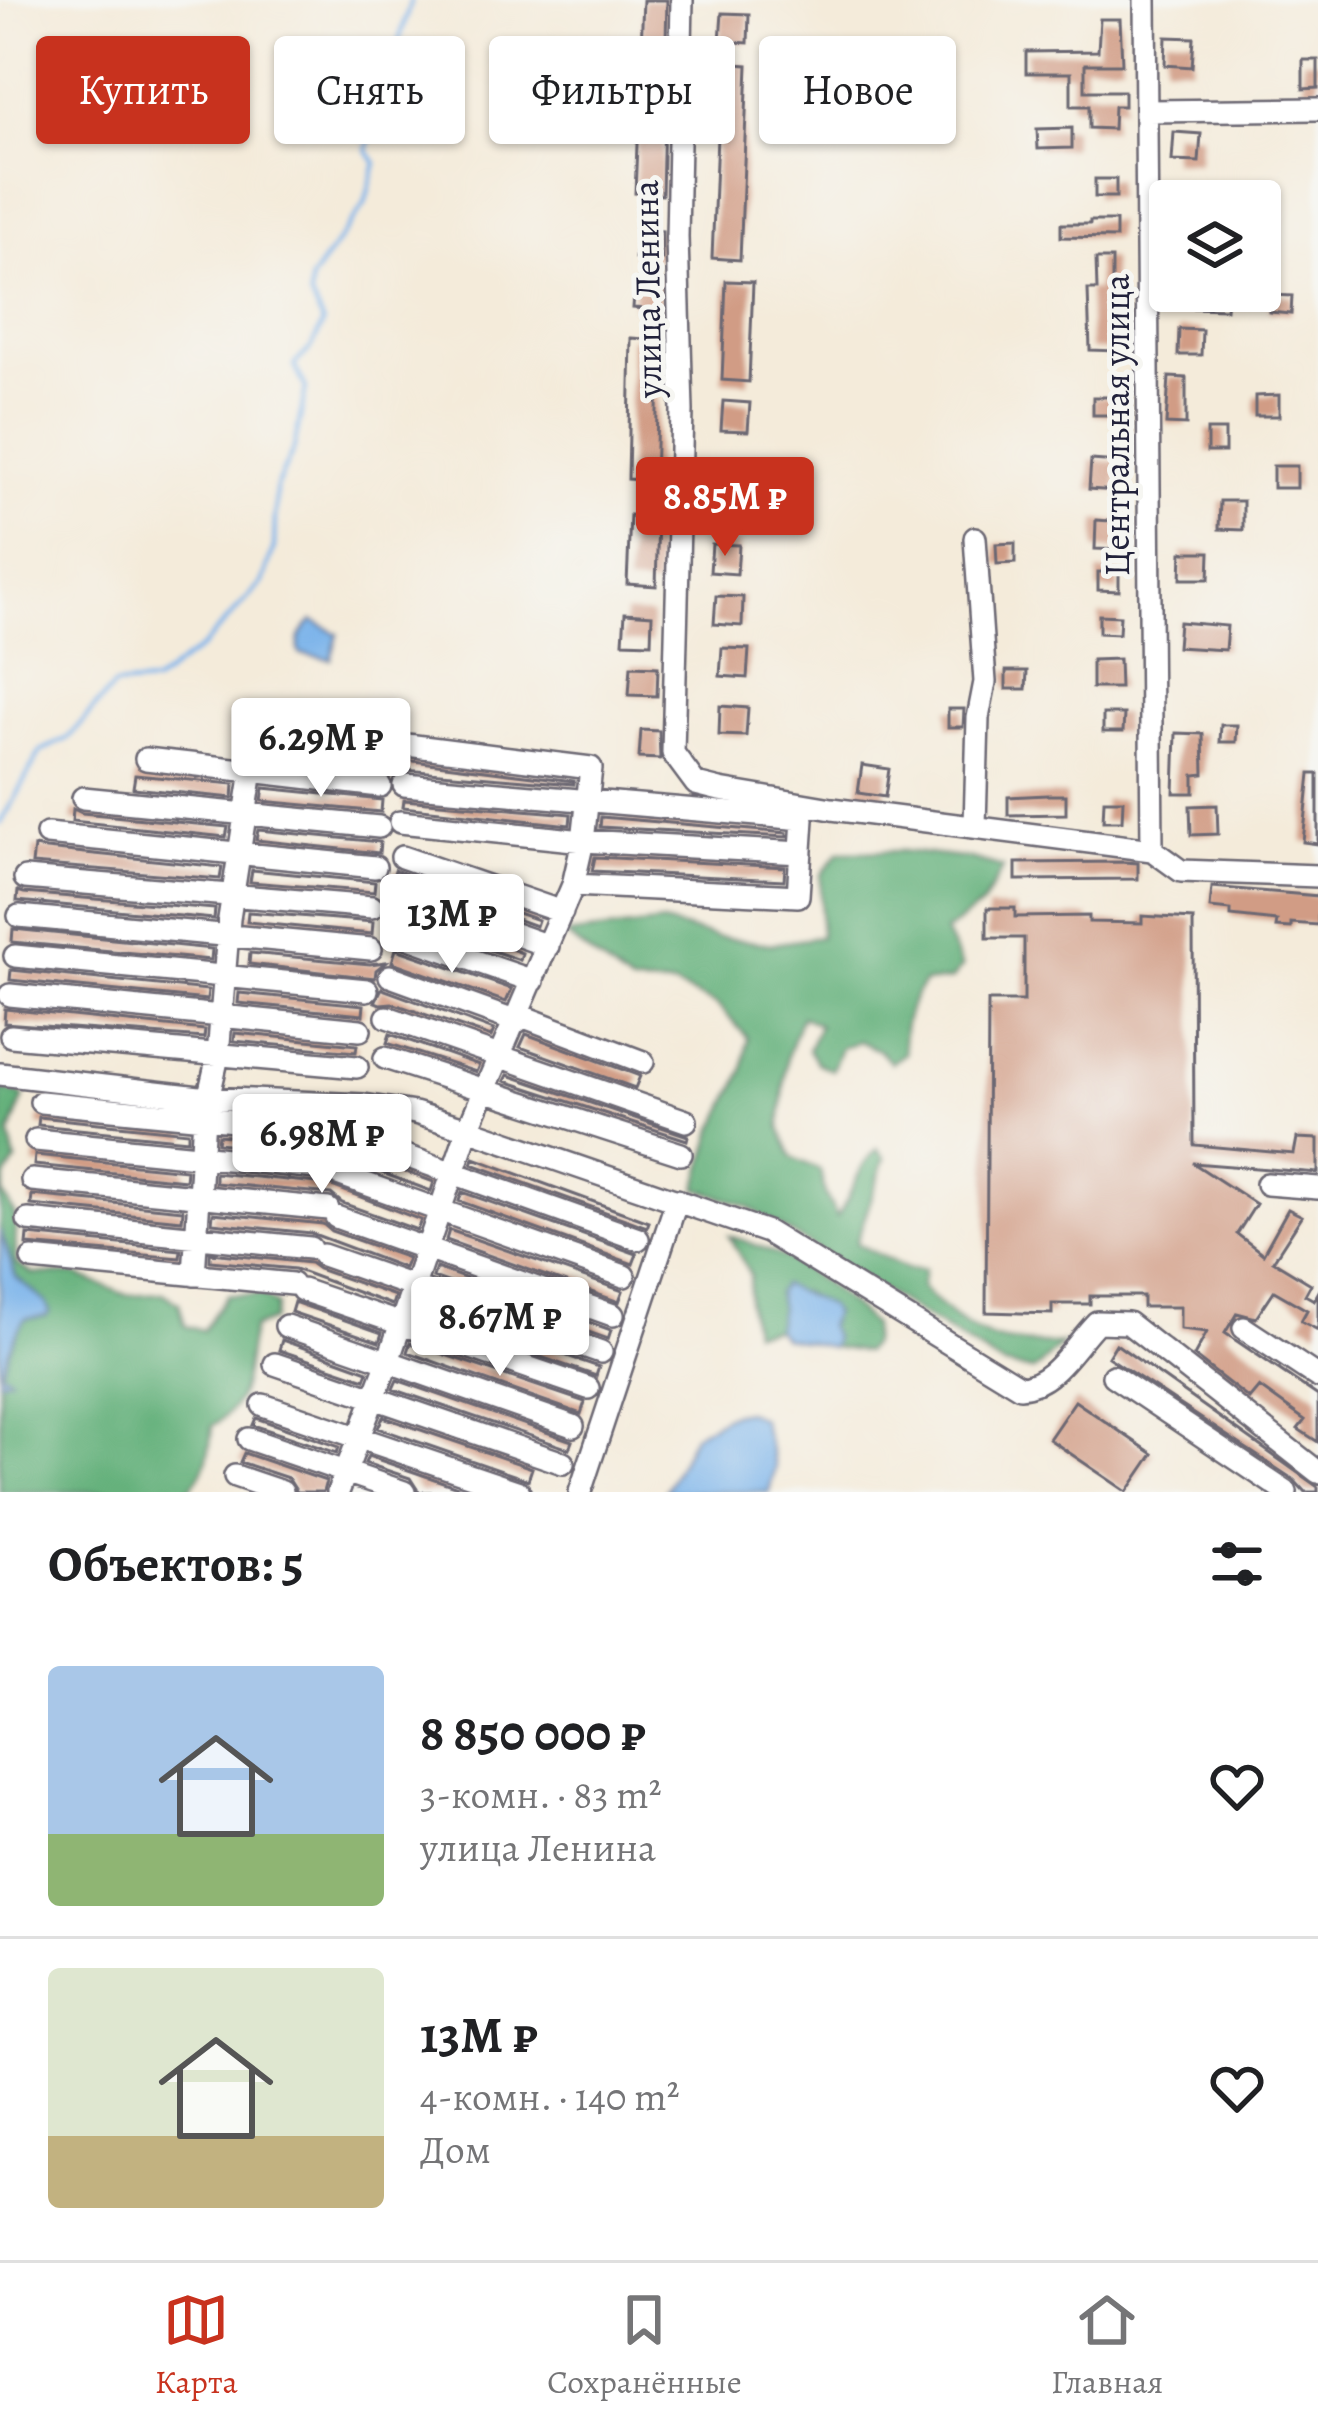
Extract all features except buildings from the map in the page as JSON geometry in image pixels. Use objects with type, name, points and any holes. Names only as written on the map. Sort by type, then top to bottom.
[{"type":"street","name":"улица Ленина","points":[[682,0],[677,238],[682,411],[673,753],[696,784],[832,809],[975,826]]},
{"type":"street","name":"Центральная улица","points":[[1145,0],[1152,850]]},
{"type":"street","points":[[1147,111],[1318,110]]},
{"type":"street","points":[[975,538],[986,682],[978,718],[975,826],[1152,850],[1181,871],[1318,876]]},
{"type":"street","points":[[194,1275],[206,1107],[218,1056],[232,896],[257,738],[375,747]]},
{"type":"street","points":[[341,1482],[361,1438],[468,1129],[574,885],[589,800],[591,768],[407,745]]},
{"type":"street","points":[[146,759],[380,786]]},
{"type":"street","points":[[404,785],[803,819],[798,896],[574,885]]},
{"type":"street","points":[[83,798],[584,841],[801,853]]},
{"type":"street","points":[[47,834],[375,867]]},
{"type":"street","points":[[402,857],[562,912]]},
{"type":"street","points":[[25,878],[372,907]]},
{"type":"street","points":[[411,897],[548,946]]},
{"type":"street","points":[[19,916],[371,949]]},
{"type":"street","points":[[401,935],[533,981]]},
{"type":"street","points":[[15,956],[368,990]]},
{"type":"street","points":[[390,976],[643,1062]]},
{"type":"street","points":[[10,995],[360,1030]]},
{"type":"street","points":[[387,1017],[686,1121]]},
{"type":"street","points":[[11,1036],[357,1067]]},
{"type":"street","points":[[385,1058],[681,1154]]},
{"type":"street","points":[[0,1074],[339,1133],[638,1239]]},
{"type":"street","points":[[41,1102],[364,1105],[415,1113],[744,1222],[787,1242],[1020,1388],[1047,1378],[1097,1322],[1128,1323],[1318,1472]]},
{"type":"street","points":[[36,1140],[333,1172],[624,1276]]},
{"type":"street","points":[[32,1180],[332,1213],[613,1315]]},
{"type":"street","points":[[1267,1184],[1318,1188]]},
{"type":"street","points":[[580,1492],[677,1200]]},
{"type":"street","points":[[28,1220],[316,1252],[601,1352]]},
{"type":"street","points":[[32,1259],[297,1287],[588,1388]]},
{"type":"street","points":[[286,1325],[573,1426]]},
{"type":"street","points":[[1244,1328],[1318,1377]]},
{"type":"street","points":[[274,1364],[563,1463]]},
{"type":"street","points":[[1113,1376],[1286,1492]]},
{"type":"street","points":[[263,1405],[519,1492]]},
{"type":"street","points":[[249,1439],[341,1482],[404,1492]]},
{"type":"street","points":[[235,1476],[281,1492]]},
{"type":"green space","points":[[903,851],[1003,868],[982,905],[945,932],[962,967],[951,980],[924,983],[918,991],[905,1026],[905,1053],[891,1063],[880,1051],[858,1041],[841,1048],[832,1070],[817,1063],[808,1050],[819,1025],[801,1016],[787,1057],[780,1128],[792,1157],[820,1170],[837,1217],[877,1149],[885,1158],[856,1243],[907,1269],[924,1270],[921,1288],[984,1335],[1017,1343],[1062,1344],[1034,1371],[1003,1366],[747,1206],[697,1188],[713,1133],[743,1071],[748,1038],[716,1004],[673,986],[631,985],[565,935],[663,923],[716,937],[772,944],[820,937],[821,875],[839,852]]},
{"type":"green space","points":[[0,1088],[24,1096],[10,1135],[16,1162],[6,1177],[3,1194],[15,1216],[16,1263],[33,1274],[75,1274],[126,1295],[163,1293],[179,1303],[185,1326],[203,1330],[227,1295],[263,1295],[277,1306],[273,1320],[253,1328],[240,1394],[212,1426],[206,1462],[186,1492],[0,1492],[0,1381],[9,1377],[3,1367],[22,1323],[46,1316],[46,1303],[16,1277],[0,1230]]},
{"type":"green space","points":[[729,1236],[769,1250],[824,1283],[872,1325],[871,1344],[864,1352],[831,1347],[834,1338],[828,1326],[833,1313],[803,1292],[777,1293],[776,1329],[753,1331],[750,1275]]},
{"type":"water","points":[[313,621],[338,634],[331,659],[300,654],[301,636]]},
{"type":"water","points":[[0,1230],[16,1277],[50,1312],[22,1323],[2,1372],[10,1377],[0,1381]]},
{"type":"water","points":[[782,1285],[829,1306],[833,1313],[828,1326],[834,1338],[831,1347],[783,1338],[776,1329],[777,1293]]},
{"type":"water","points":[[746,1411],[761,1419],[775,1466],[769,1492],[665,1492],[693,1435],[730,1414]]},
{"type":"waterway","points":[[0,824],[41,751],[68,738],[114,686],[154,683],[201,648],[263,582],[274,547],[276,487],[294,448],[306,388],[294,365],[311,348],[323,324],[310,296],[311,279],[365,204],[376,163],[367,150],[411,0]]}]
